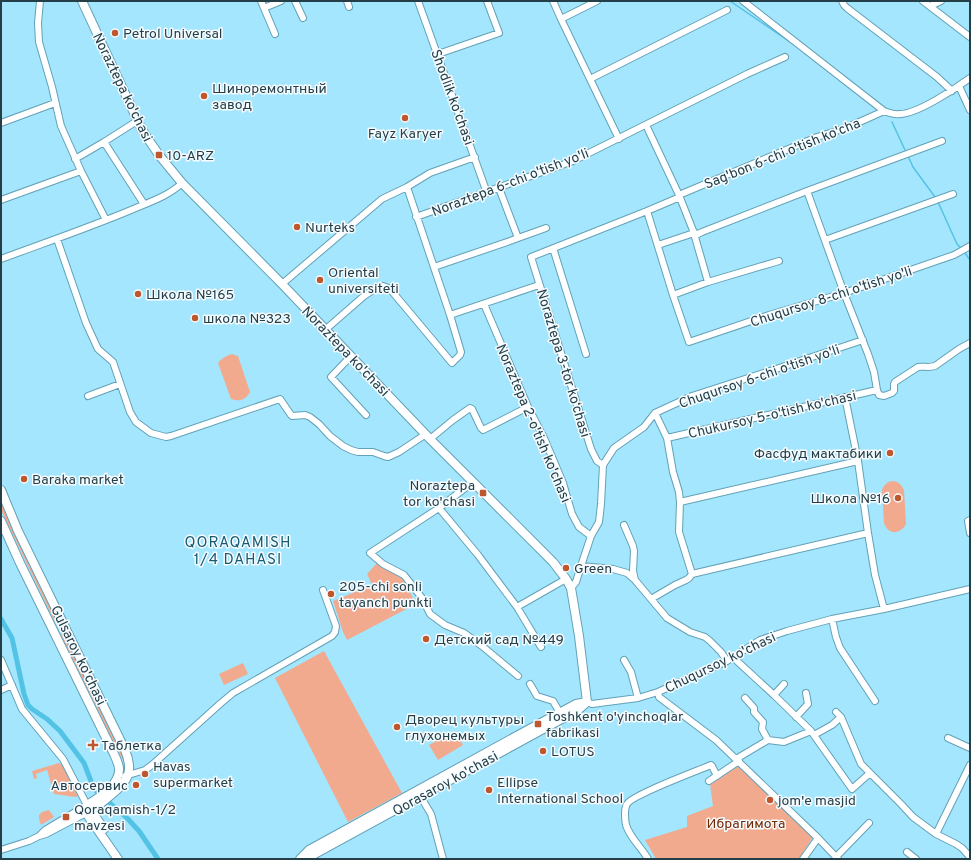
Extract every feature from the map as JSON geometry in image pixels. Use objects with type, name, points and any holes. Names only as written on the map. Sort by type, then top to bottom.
[{"type":"main road","name":"Noraztepa ko'chasi","points":[[82,1],[137,121],[150,143],[182,183],[282,284],[473,482],[554,562],[571,588],[579,636],[587,702]]},
{"type":"main road","name":"Gulsaroy ko'chasi","points":[[1,490],[18,531],[125,750],[129,767],[128,775]]},
{"type":"main road","name":"Gulsaroy ko'chasi","points":[[1,521],[116,759],[119,769],[117,778]]},
{"type":"main road","points":[[53,631],[65,625]]},
{"type":"main road","name":"Qorasaroy ko'chasi","points":[[308,859],[560,712],[576,704],[587,702]]},
{"type":"main road","name":"Qorasaroy ko'chasi","points":[[300,859],[309,850],[578,710],[587,702]]},
{"type":"main road","points":[[91,807],[111,791],[124,784],[128,775]]},
{"type":"main road","points":[[111,791],[117,778]]},
{"type":"main road","points":[[91,807],[118,859]]},
{"type":"main road","points":[[91,807],[124,859]]},
{"type":"street","points":[[40,1],[38,23],[39,42],[61,126],[75,159],[106,220]]},
{"type":"street","points":[[261,1],[275,34]]},
{"type":"street","points":[[264,8],[281,1]]},
{"type":"street","points":[[295,1],[303,18]]},
{"type":"street","name":"Shodlik ko'chasi","points":[[418,1],[487,193]]},
{"type":"street","points":[[438,54],[499,33],[487,1]]},
{"type":"street","points":[[553,1],[619,139]]},
{"type":"street","points":[[561,19],[597,1]]},
{"type":"street","points":[[743,1],[884,111],[893,114],[906,114],[952,91],[970,78]]},
{"type":"street","points":[[842,1],[847,8],[937,77],[952,91]]},
{"type":"street","points":[[923,1],[970,37]]},
{"type":"street","points":[[930,6],[941,1]]},
{"type":"street","points":[[590,79],[727,10]]},
{"type":"street","name":"Noraztepa 6-chi o'tish yo'li","points":[[416,217],[487,193],[573,161],[747,74],[785,57]]},
{"type":"street","points":[[958,86],[970,110]]},
{"type":"street","points":[[1,124],[55,103]]},
{"type":"street","name":"Sag'bon 6-chi o'tish ko'cha","points":[[531,257],[647,211],[810,140],[846,128],[884,111]]},
{"type":"street","points":[[75,159],[137,121]]},
{"type":"street","points":[[646,125],[679,196],[694,233],[708,282]]},
{"type":"street","points":[[658,245],[694,233],[698,234],[807,190],[942,141]]},
{"type":"street","points":[[104,142],[144,204]]},
{"type":"street","points":[[282,284],[382,200],[430,173],[475,157]]},
{"type":"street","points":[[1,200],[81,171]]},
{"type":"street","points":[[1,259],[106,220],[171,192],[182,183]]},
{"type":"street","points":[[326,330],[364,296],[383,286],[390,288],[452,363],[460,355],[461,353],[450,315],[407,187]]},
{"type":"street","points":[[499,188],[518,238]]},
{"type":"street","points":[[807,190],[844,293],[868,354],[879,395],[887,396],[894,391],[895,382],[918,367],[928,368],[935,366],[970,343]]},
{"type":"street","points":[[825,240],[953,194]]},
{"type":"street","points":[[647,211],[673,294],[779,261]]},
{"type":"street","points":[[434,267],[546,228]]},
{"type":"street","points":[[57,239],[86,323],[98,349],[112,362],[130,412],[136,422],[151,433],[166,438],[280,399],[292,416],[305,415],[310,417],[343,446],[358,452],[373,452],[388,457],[428,436],[470,408],[472,409],[483,430],[528,407]]},
{"type":"street","name":"Chuqursoy 8-chi o'tish yo'li","points":[[673,294],[689,342],[769,315],[844,293],[954,255],[970,246]]},
{"type":"street","points":[[553,248],[586,354]]},
{"type":"street","name":"Noraztepa 3-tor ko‘chasi","points":[[531,257],[591,449],[597,461],[603,465]]},
{"type":"street","points":[[450,315],[539,285]]},
{"type":"street","name":"Noraztepa 2-o'tish ko'chasi","points":[[484,304],[528,407],[544,438],[560,476],[572,514],[579,527],[591,536]]},
{"type":"street","name":"Chuqursoy 6-chi o'tish yo'li","points":[[655,413],[692,396],[863,340]]},
{"type":"street","points":[[351,356],[330,377],[366,415]]},
{"type":"street","points":[[88,396],[120,384]]},
{"type":"street","name":"Chukursoy 5-o'tish ko'chasi","points":[[667,438],[877,390]]},
{"type":"street","points":[[845,397],[858,460],[875,575],[884,609]]},
{"type":"street","points":[[571,588],[576,582],[591,536],[599,522],[603,465],[614,448],[644,427],[655,413],[667,438],[673,472],[679,492],[679,532],[692,574]]},
{"type":"street","points":[[680,502],[858,460]]},
{"type":"street","points":[[473,482],[440,508],[370,552],[383,564],[404,575],[422,598],[430,614],[445,625],[464,633],[518,676]]},
{"type":"street","points":[[440,508],[478,555],[516,607],[541,647]]},
{"type":"street","points":[[970,520],[968,521],[970,534]]},
{"type":"street","points":[[624,525],[634,551],[633,571],[635,580]]},
{"type":"street","points":[[651,599],[689,578],[692,574],[868,533]]},
{"type":"street","points":[[581,566],[613,569],[627,573],[635,580],[667,618],[690,632],[710,641],[721,652],[726,661]]},
{"type":"street","points":[[516,607],[566,579]]},
{"type":"street","name":"Chuqursoy ko'chasi","points":[[587,702],[592,704],[638,698],[658,692],[726,661],[756,642],[798,627],[832,618],[884,609],[970,589]]},
{"type":"street","points":[[117,778],[145,770],[152,766],[220,703],[233,693],[333,635],[336,630],[336,626],[323,590]]},
{"type":"street","points":[[832,618],[840,648],[875,701]]},
{"type":"street","points":[[734,656],[737,661],[812,733],[852,789],[870,773]]},
{"type":"street","points":[[1,660],[22,709],[63,759],[91,807],[45,830],[39,836],[29,841],[1,850]]},
{"type":"street","points":[[624,660],[631,672],[638,698]]},
{"type":"street","points":[[530,684],[537,696],[554,701],[560,712]]},
{"type":"street","points":[[774,695],[784,684]]},
{"type":"street","points":[[1,690],[12,685]]},
{"type":"street","points":[[658,692],[659,697],[716,740],[738,760],[837,858],[869,823]]},
{"type":"street","points":[[796,717],[808,704],[806,693]]},
{"type":"street","points":[[745,698],[763,722],[762,729],[768,740]]},
{"type":"street","points":[[709,781],[768,740],[784,742],[812,733],[832,725],[839,715],[861,764],[913,817],[936,834],[962,848],[970,857]]},
{"type":"street","points":[[948,738],[970,748]]},
{"type":"street","points":[[648,859],[626,826],[626,806],[628,802],[655,788],[711,765],[717,776]]},
{"type":"street","points":[[936,834],[970,765]]},
{"type":"street","points":[[419,794],[431,814],[443,859]]},
{"type":"street","points":[[803,859],[818,838]]},
{"type":"street","points":[[907,852],[916,859]]},
{"type":"green space","points":[[232,354],[238,356],[250,392],[244,399],[231,399],[218,363],[224,357]]},
{"type":"green space","points":[[891,481],[899,483],[904,490],[906,524],[897,532],[888,530],[884,523],[882,490],[885,484]]},
{"type":"green space","points":[[1,499],[58,620],[55,622],[2,512]]},
{"type":"green space","points":[[377,563],[402,577],[416,604],[347,640],[333,601],[372,585],[367,574]]},
{"type":"green space","points":[[62,633],[125,758],[122,759],[61,635]]},
{"type":"green space","points":[[324,651],[402,793],[348,822],[275,678]]},
{"type":"green space","points":[[243,663],[248,674],[224,685],[219,674]]},
{"type":"green space","points":[[455,731],[463,745],[438,760],[429,745]]},
{"type":"green space","points":[[59,763],[62,765],[79,796],[75,797],[54,794],[47,770],[36,774],[37,778],[34,779],[32,771]]},
{"type":"green space","name":"Ибрагимота","points":[[738,766],[813,837],[799,859],[656,859],[645,840],[687,827],[687,816],[713,806],[710,784]]},
{"type":"green space","points":[[49,810],[54,817],[41,825],[39,815],[42,812]]},
{"type":"waterway","points":[[730,1],[802,50]]},
{"type":"waterway","points":[[892,122],[905,150]]},
{"type":"waterway","points":[[908,156],[913,167],[935,197]]},
{"type":"waterway","points":[[938,202],[957,244],[961,248]]},
{"type":"waterway","points":[[965,253],[970,260]]},
{"type":"waterway","points":[[1,619],[12,638],[24,694],[28,705],[60,731],[84,763],[94,789],[128,819],[139,831],[158,859]]},
{"type":"place","name":"Petrol Universal","points":[[115,33]]},
{"type":"place","name":"Шиноремонтный завод","points":[[204,96]]},
{"type":"place","name":"Fayz Karyer","points":[[405,118]]},
{"type":"place","name":"10-ARZ","points":[[159,155]]},
{"type":"place","name":"Nurteks","points":[[297,227]]},
{"type":"place","name":"Oriental universiteti","points":[[320,280]]},
{"type":"place","name":"Школа №165","points":[[138,294]]},
{"type":"place","name":"школа №323","points":[[195,318]]},
{"type":"place","name":"Фасфуд мактабики","points":[[890,453]]},
{"type":"place","name":"Baraka market","points":[[24,479]]},
{"type":"place","name":"Noraztepa tor ko'chasi","points":[[483,493]]},
{"type":"place","name":"Школа №16","points":[[898,498]]},
{"type":"place","name":"Green","points":[[566,568]]},
{"type":"place","name":"205-chi sonli tayanch punkti","points":[[331,594]]},
{"type":"place","name":"Детский сад №449","points":[[426,639]]},
{"type":"place","name":"Toshkent o'yinchoqlar fabrikasi","points":[[538,724]]},
{"type":"place","name":"Дворец культуры глухонемых","points":[[397,727]]},
{"type":"place","name":"Таблетка","points":[[93,745]]},
{"type":"place","name":"LOTUS","points":[[543,751]]},
{"type":"place","name":"Havas supermarket","points":[[145,774]]},
{"type":"place","name":"Автосервис","points":[[136,785]]},
{"type":"place","name":"Ellipse International School","points":[[489,790]]},
{"type":"place","name":"jom'e masjid","points":[[770,800]]},
{"type":"place","name":"Qoraqamish-1/2 mavzesi","points":[[66,817]]},
{"type":"district","name":"QORAQAMISH 1/4 DAHASI","points":[[238,550]]}]
